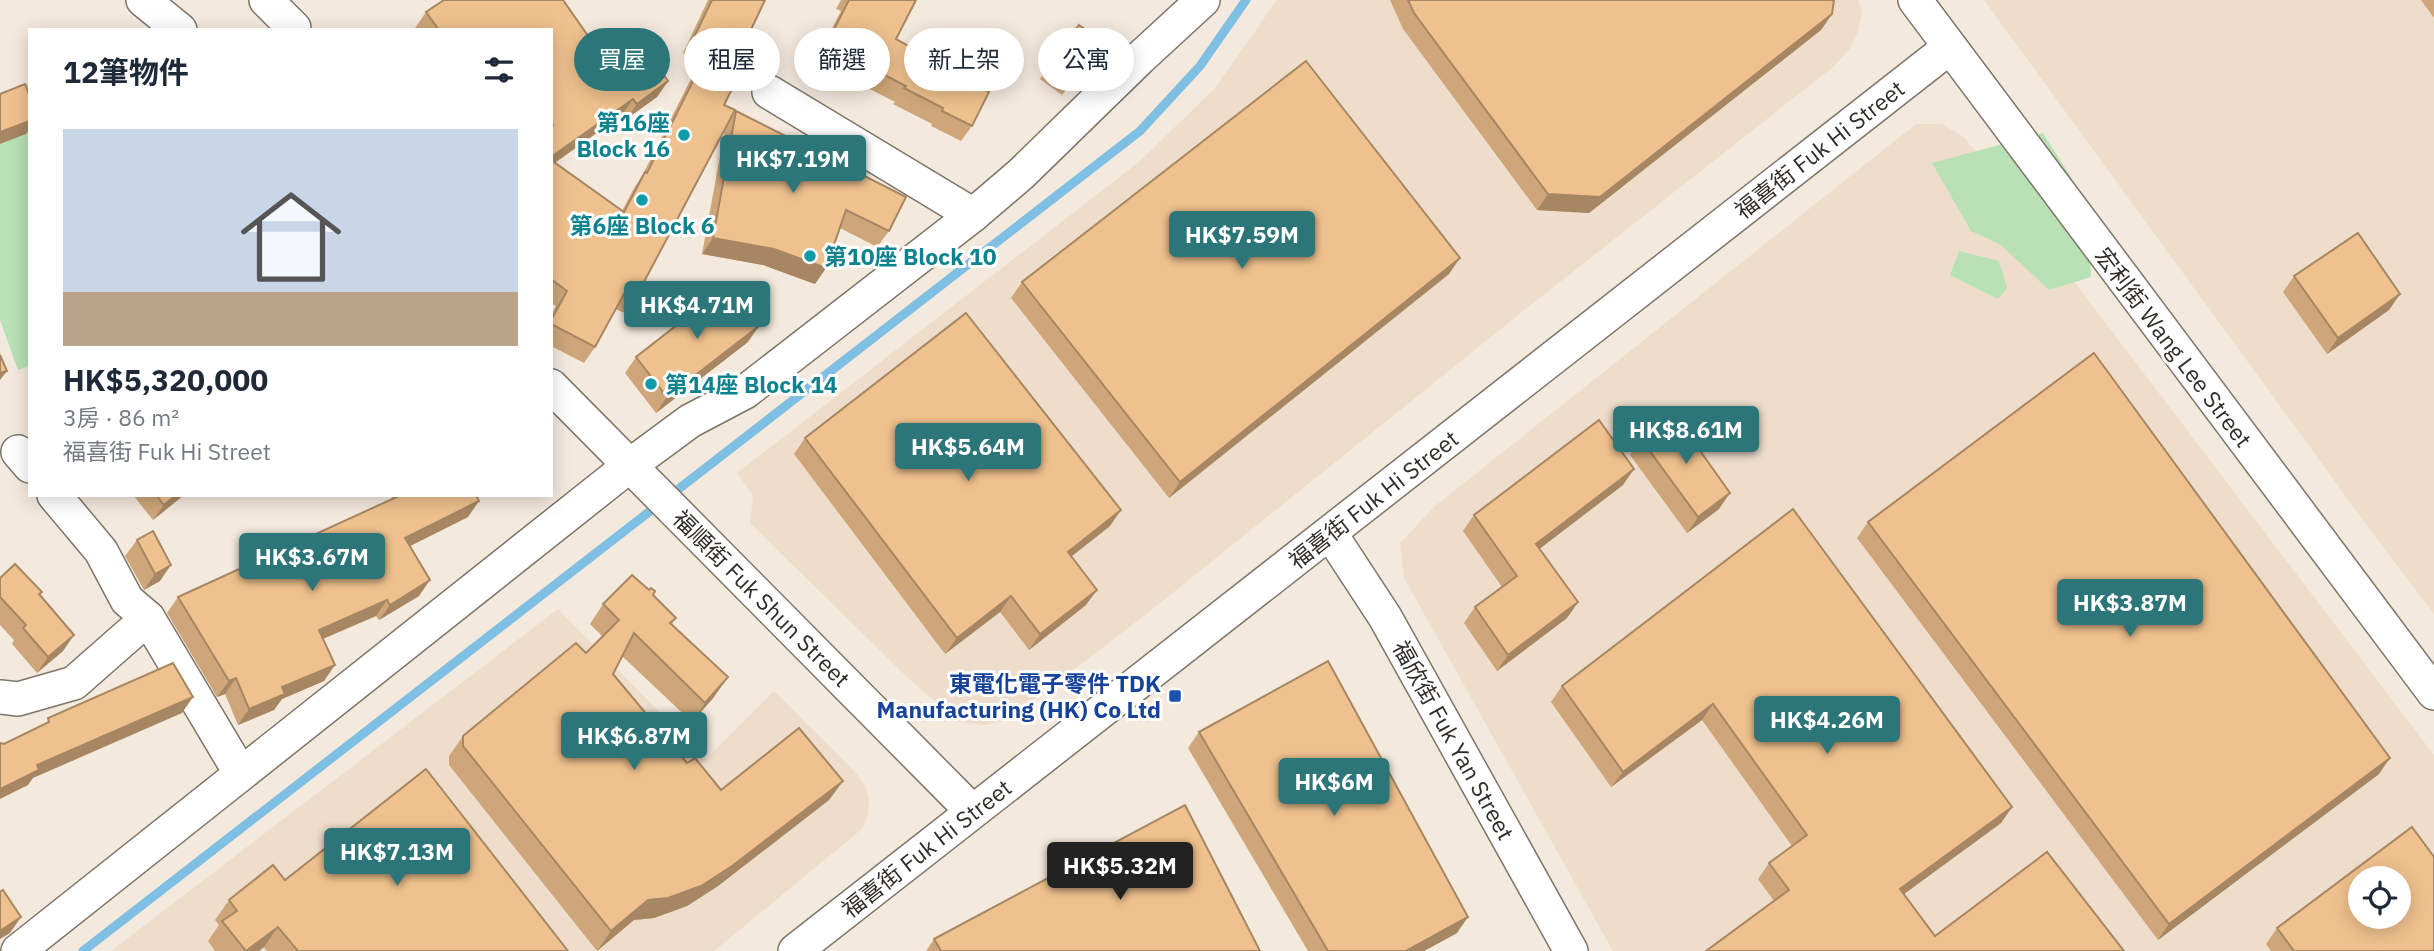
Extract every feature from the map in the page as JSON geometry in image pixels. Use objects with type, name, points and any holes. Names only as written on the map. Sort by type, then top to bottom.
[{"type":"street","points":[[143,0],[178,28]]},
{"type":"street","points":[[266,0],[299,19]]},
{"type":"street","points":[[18,951],[241,774],[636,473],[690,421],[745,393],[973,215],[1021,174],[1203,0]]},
{"type":"street","name":"宏利街 Wang Lee Street","points":[[1915,0],[2434,693]]},
{"type":"street","name":"福喜街 Fuk Hi Street","points":[[795,951],[1950,47]]},
{"type":"street","points":[[769,92],[973,215]]},
{"type":"street","name":"福順街 Fuk Shun Street","points":[[553,388],[972,811]]},
{"type":"street","points":[[56,497],[101,551],[127,600],[149,618],[241,774]]},
{"type":"street","name":"福欣街 Fuk Yan Street","points":[[1330,533],[1385,617],[1571,951]]},
{"type":"street","points":[[0,697],[18,699],[74,683],[149,618]]},
{"type":"shaded area","points":[[1277,0],[1858,0],[1862,13],[1858,32],[1849,50],[1833,67],[1532,304],[1149,612],[1009,719],[985,725],[960,722],[908,678],[750,523],[753,495],[737,473],[1139,162],[1215,88]]},
{"type":"shaded area","points":[[1984,0],[2434,0],[2434,614],[2371,531]]},
{"type":"shaded area","points":[[1916,124],[1942,124],[1965,138],[2434,755],[2434,951],[1613,951],[1404,578],[1400,543],[1435,506]]},
{"type":"shaded area","points":[[558,609],[706,759],[774,691],[857,774],[866,788],[868,815],[862,829],[714,951],[111,951]]},
{"type":"green space","points":[[28,84],[28,367],[18,370],[0,320],[0,93]]},
{"type":"green space","points":[[2043,133],[2088,204],[2091,277],[2049,290],[2001,245],[1971,231],[1932,163]]},
{"type":"green space","points":[[1959,251],[1999,261],[2007,288],[1998,299],[1950,275]]},
{"type":"building","points":[[444,0],[563,0],[583,28],[574,28],[574,91],[655,91],[637,104],[633,99],[553,156],[553,28],[438,28],[426,12]]},
{"type":"building","points":[[712,0],[765,0],[752,28],[698,28]]},
{"type":"building","points":[[849,0],[916,0],[896,39],[904,43],[904,85],[890,78],[890,28],[835,28]]},
{"type":"building","points":[[1408,0],[1834,0],[1832,14],[1600,197],[1548,194],[1414,13]]},
{"type":"building","points":[[1306,61],[1460,258],[1180,482],[1022,282]]},
{"type":"building","points":[[25,84],[28,92],[28,122],[0,132],[0,94]]},
{"type":"building","points":[[688,91],[731,91],[724,105],[735,110],[636,297],[625,292],[595,347],[553,325],[553,316],[567,291],[553,280],[553,161],[624,212],[645,172],[647,173]]},
{"type":"building","points":[[910,91],[989,92],[972,126],[942,111],[943,108]]},
{"type":"building","points":[[736,111],[906,197],[889,231],[846,210],[826,268],[774,249],[713,238]]},
{"type":"building","points":[[2358,233],[2400,294],[2338,338],[2294,276]]},
{"type":"building","points":[[727,286],[759,326],[667,397],[636,357]]},
{"type":"building","points":[[966,313],[1121,510],[1068,552],[1097,590],[1040,634],[1011,596],[957,638],[805,438]]},
{"type":"building","points":[[2094,353],[2390,758],[2169,924],[1868,522]]},
{"type":"building","points":[[0,355],[7,371],[0,373]]},
{"type":"building","points":[[1674,414],[1730,493],[1698,517],[1641,439]]},
{"type":"building","points":[[1599,420],[1634,469],[1536,544],[1578,602],[1508,655],[1475,607],[1517,576],[1474,515]]},
{"type":"building","points":[[158,497],[174,497],[164,505]]},
{"type":"building","points":[[397,497],[477,497],[479,501],[405,538],[430,580],[390,605],[387,600],[319,630],[335,665],[282,687],[285,694],[249,709],[236,678],[229,681],[178,597]]},
{"type":"building","points":[[1793,509],[2012,807],[1900,889],[1935,936],[2047,852],[2124,951],[1706,951],[1789,890],[1769,863],[1807,835],[1713,704],[1623,772],[1562,686]]},
{"type":"building","points":[[153,531],[171,565],[155,574],[137,540]]},
{"type":"building","points":[[15,564],[42,592],[39,594],[74,635],[48,657],[23,628],[26,625],[0,597],[0,578]]},
{"type":"building","points":[[632,575],[649,590],[651,588],[655,591],[653,595],[676,618],[670,623],[728,677],[705,703],[634,633],[613,674],[687,763],[695,758],[721,790],[799,728],[843,781],[732,866],[701,886],[668,898],[648,900],[611,931],[463,746],[463,736],[576,643],[586,653],[619,620],[603,604]]},
{"type":"building","points":[[1328,661],[1468,917],[1406,951],[1328,951],[1199,732]]},
{"type":"building","points":[[173,663],[193,697],[37,765],[39,770],[0,789],[0,743],[4,744],[49,722],[48,718]]},
{"type":"building","points":[[426,769],[568,951],[298,951],[278,927],[246,951],[222,921],[237,911],[229,900],[273,865],[285,880]]},
{"type":"building","points":[[1185,805],[1260,951],[941,951],[934,939]]},
{"type":"building","points":[[2412,827],[2434,857],[2434,951],[2294,951],[2277,928],[2348,875],[2348,929],[2411,929],[2411,866],[2360,866]]},
{"type":"building","points":[[3,890],[21,917],[0,931],[0,892]]},
{"type":"waterway","points":[[83,951],[1140,131],[1200,66],[1246,0]]},
{"type":"place","name":"第16座 Block 16","points":[[684,135]]},
{"type":"place","name":"第6座 Block 6","points":[[642,200]]},
{"type":"place","name":"第10座 Block 10","points":[[810,256]]},
{"type":"place","name":"第14座 Block 14","points":[[651,384]]},
{"type":"place","name":"東電化電子零件 TDK Manufacturing (HK) Co Ltd","points":[[1175,696]]}]
